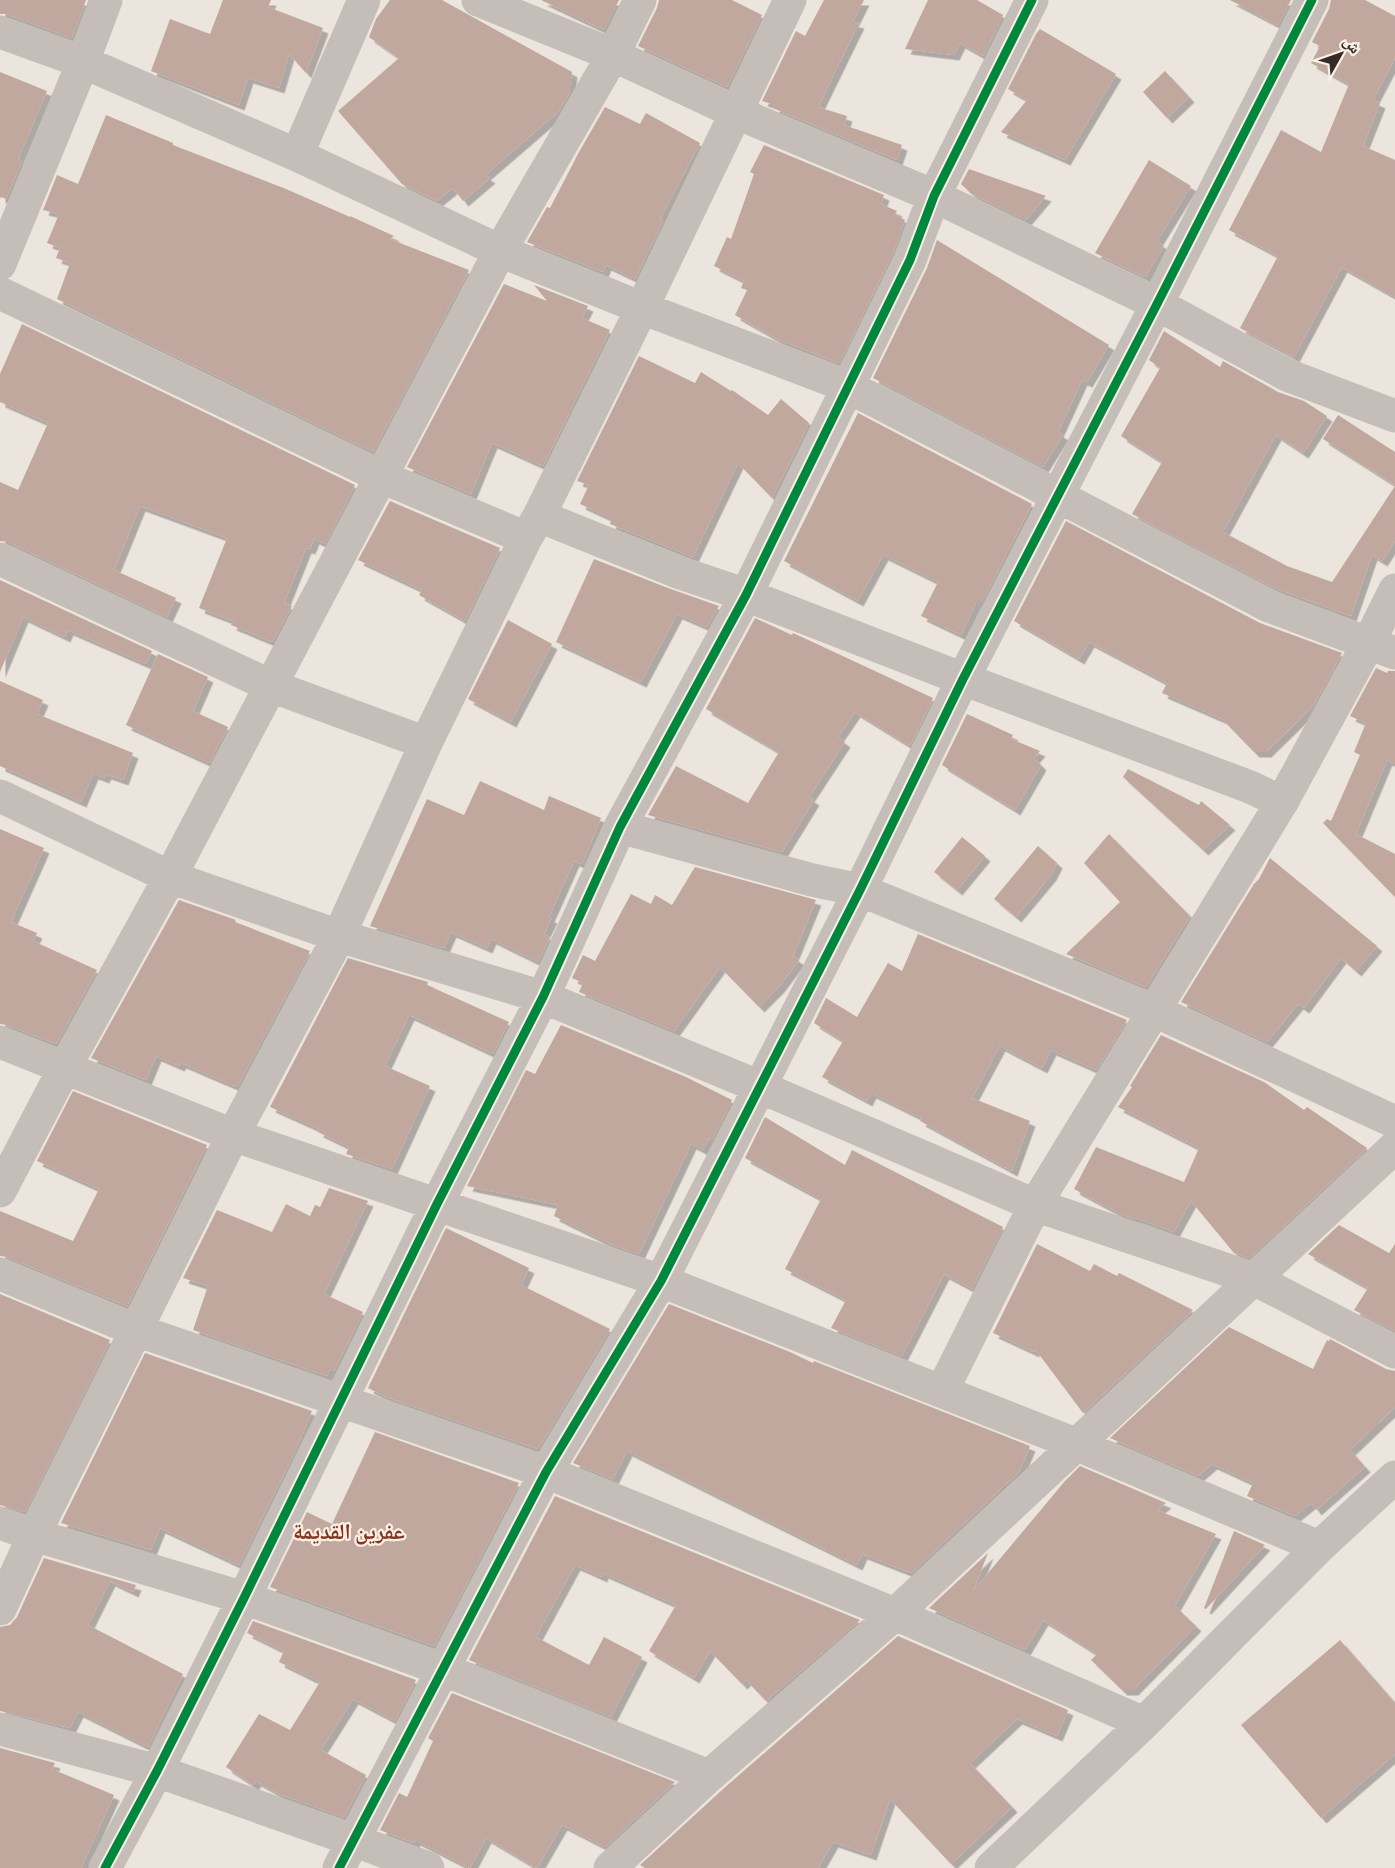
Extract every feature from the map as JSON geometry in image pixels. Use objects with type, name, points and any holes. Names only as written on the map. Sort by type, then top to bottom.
[{"type":"street","points":[[0,264],[106,0]]},
{"type":"street","points":[[297,155],[364,0]]},
{"type":"street","points":[[478,0],[614,55],[735,112],[934,196],[1157,304],[1287,375],[1395,416]]},
{"type":"street","points":[[0,1191],[65,1067],[170,877],[500,251],[614,55],[640,0]]},
{"type":"street","points":[[0,1609],[34,1535],[233,1135],[339,936],[426,743],[642,308],[790,0]]},
{"type":"street","points":[[105,1868],[157,1771],[244,1598],[437,1204],[543,997],[620,827],[746,595],[910,260],[934,196],[1032,0]]},
{"type":"street","points":[[346,1854],[546,1472],[661,1281],[860,890],[963,679],[1312,0]]},
{"type":"street","points":[[0,32],[83,62],[297,155],[500,251],[847,386],[1269,606],[1382,647]]},
{"type":"street","points":[[0,293],[382,477],[746,595],[1250,787],[1282,802]]},
{"type":"street","points":[[0,559],[271,686],[426,743]]},
{"type":"street","points":[[942,1391],[1035,1205],[1282,802],[1382,647],[1395,590]]},
{"type":"street","points":[[0,796],[170,877],[339,936],[543,997],[1035,1205],[1254,1279],[1395,1352]]},
{"type":"street","points":[[620,827],[812,880],[860,890],[1155,1011],[1395,1122]]},
{"type":"street","points":[[0,1042],[233,1135],[661,1281],[1077,1445],[1319,1546]]},
{"type":"street","points":[[610,1868],[709,1776],[895,1614],[1395,1147]]},
{"type":"street","points":[[0,1274],[136,1330],[546,1472],[895,1614],[1144,1724]]},
{"type":"street","points":[[992,1868],[1144,1724],[1319,1546],[1395,1477]]},
{"type":"street","points":[[0,1522],[34,1535],[244,1598],[442,1669],[709,1776]]},
{"type":"street","points":[[0,1730],[157,1771],[346,1854],[428,1868]]},
{"type":"building","points":[[0,0],[86,0],[72,38],[6,14],[0,14]]},
{"type":"building","points":[[223,0],[271,0],[268,7],[323,28],[306,73],[289,54],[279,88],[248,78],[239,105],[151,71],[170,19],[210,34]]},
{"type":"building","points":[[390,0],[442,0],[572,72],[569,94],[558,112],[485,175],[490,178],[463,201],[453,188],[437,201],[402,184],[338,111],[399,58],[369,37],[376,19]]},
{"type":"building","points":[[541,0],[619,0],[604,30]]},
{"type":"building","points":[[659,0],[732,0],[762,15],[727,87],[638,46]]},
{"type":"building","points":[[824,0],[864,0],[853,22],[859,23],[818,107],[847,116],[844,125],[902,145],[897,160],[773,108],[775,105],[762,101],[796,31],[805,36]]},
{"type":"building","points":[[928,0],[977,0],[1003,15],[983,56],[960,43],[954,55],[905,49]]},
{"type":"building","points":[[1230,0],[1291,0],[1278,25]]},
{"type":"building","points":[[1331,0],[1365,0],[1395,16],[1395,58],[1373,100],[1380,103],[1363,146],[1395,160],[1395,297],[1342,267],[1294,357],[1240,328],[1278,256],[1229,230],[1281,130],[1321,152],[1349,84],[1311,63],[1320,46],[1312,42],[1329,9]]},
{"type":"building","points":[[1040,29],[1116,74],[1065,160],[1001,132],[1027,100],[1008,89]]},
{"type":"building","points":[[1165,71],[1189,97],[1167,118],[1143,92]]},
{"type":"building","points":[[0,72],[47,91],[18,159],[22,161],[6,199],[1,197],[0,199]]},
{"type":"building","points":[[605,107],[640,124],[646,113],[700,143],[660,219],[663,221],[635,279],[606,265],[603,272],[527,242],[547,207],[550,208]]},
{"type":"building","points":[[106,115],[173,143],[173,145],[350,216],[394,236],[390,239],[469,270],[373,452],[57,299],[70,263],[56,258],[60,248],[47,243],[59,214],[43,210],[57,175],[78,184]]},
{"type":"building","points":[[764,145],[884,195],[881,204],[897,211],[895,214],[905,220],[893,253],[839,363],[779,340],[735,315],[747,290],[741,288],[744,281],[714,266],[727,237],[731,239],[754,174],[750,172]]},
{"type":"building","points":[[1149,160],[1191,186],[1157,241],[1164,246],[1145,277],[1095,253]]},
{"type":"building","points":[[969,169],[1046,196],[1026,220],[972,194],[961,184]]},
{"type":"building","points":[[937,240],[1109,345],[1087,382],[1082,380],[1058,432],[1063,435],[1043,467],[873,378],[927,268]]},
{"type":"building","points":[[504,284],[547,301],[534,285],[588,306],[582,318],[610,330],[543,466],[492,443],[471,494],[407,467]]},
{"type":"building","points":[[22,324],[355,485],[325,544],[314,539],[310,549],[306,548],[284,603],[292,606],[272,642],[231,625],[233,621],[199,608],[227,538],[140,506],[114,570],[176,598],[167,617],[8,542],[0,541],[0,482],[18,490],[48,423],[0,402],[0,374]]},
{"type":"building","points":[[1164,331],[1220,367],[1223,361],[1278,392],[1304,401],[1327,416],[1303,453],[1276,435],[1223,532],[1287,566],[1332,582],[1395,486],[1395,541],[1382,561],[1372,555],[1351,616],[1277,589],[1132,514],[1162,462],[1121,436],[1160,368],[1149,360]]},
{"type":"building","points":[[639,356],[695,383],[701,372],[768,415],[781,399],[809,423],[772,498],[738,463],[693,557],[610,524],[612,519],[580,504],[589,485],[577,481]]},
{"type":"building","points":[[858,413],[1032,504],[982,602],[976,602],[961,635],[921,616],[938,582],[883,555],[858,601],[784,561]]},
{"type":"building","points":[[1338,415],[1395,452],[1395,485],[1323,439]]},
{"type":"building","points":[[390,501],[500,548],[465,621],[419,595],[422,590],[358,560]]},
{"type":"building","points":[[1066,521],[1260,623],[1342,653],[1313,706],[1266,752],[1254,752],[1222,719],[1162,693],[1167,683],[1089,642],[1079,659],[1014,621]]},
{"type":"building","points":[[594,559],[719,606],[707,627],[677,614],[641,682],[556,642]]},
{"type":"building","points":[[0,580],[152,651],[146,664],[68,630],[65,637],[23,617],[0,672]]},
{"type":"building","points":[[755,618],[792,635],[793,633],[933,698],[910,746],[855,712],[838,737],[845,742],[809,797],[814,800],[782,852],[648,815],[676,766],[748,803],[779,752],[706,709]]},
{"type":"building","points":[[508,620],[552,644],[511,722],[468,699]]},
{"type":"building","points":[[158,654],[208,677],[193,711],[228,727],[209,763],[126,725]]},
{"type":"building","points":[[1376,668],[1387,673],[1395,671],[1395,764],[1387,760],[1356,834],[1395,854],[1395,897],[1323,823],[1327,819],[1331,821],[1360,755],[1354,752],[1366,723],[1350,716]]},
{"type":"building","points":[[0,681],[43,700],[37,714],[133,753],[123,780],[106,774],[104,778],[93,774],[81,802],[0,766]]},
{"type":"building","points":[[967,714],[1013,735],[1011,739],[1040,751],[1034,758],[1041,765],[1015,810],[942,765]]},
{"type":"building","points":[[1128,769],[1199,805],[1201,801],[1230,825],[1203,850],[1123,777]]},
{"type":"building","points":[[480,781],[544,810],[549,796],[601,818],[582,864],[574,861],[549,917],[552,918],[544,934],[550,937],[538,962],[491,939],[487,948],[451,932],[444,948],[370,926],[427,799],[464,815]]},
{"type":"building","points":[[0,829],[44,848],[11,922],[37,933],[33,941],[97,970],[56,1044],[0,1024]]},
{"type":"building","points":[[1109,834],[1190,916],[1146,987],[1066,954],[1120,902],[1084,863]]},
{"type":"building","points":[[962,837],[985,856],[957,890],[934,872]]},
{"type":"building","points":[[1038,846],[1057,863],[1051,875],[1016,917],[994,899]]},
{"type":"building","points":[[1270,858],[1377,946],[1356,971],[1341,958],[1304,1008],[1298,1004],[1267,1042],[1181,1002]]},
{"type":"building","points":[[695,867],[816,900],[793,956],[799,960],[779,987],[759,1007],[720,967],[674,1031],[579,992],[583,983],[572,978],[583,955],[595,961],[631,894],[651,904],[655,895],[672,905]]},
{"type":"building","points":[[179,900],[236,920],[235,922],[310,951],[237,1087],[181,1063],[179,1066],[156,1056],[146,1080],[91,1058]]},
{"type":"building","points":[[918,934],[1127,1020],[1096,1070],[1051,1050],[1042,1068],[1000,1046],[972,1098],[1030,1121],[1012,1171],[920,1121],[922,1118],[871,1093],[867,1101],[822,1077],[843,1041],[814,1023],[826,998],[857,1017],[888,963],[902,971]]},
{"type":"building","points":[[348,958],[428,982],[427,985],[509,1022],[493,1054],[409,1015],[385,1066],[430,1086],[392,1169],[346,1154],[349,1147],[318,1132],[319,1129],[270,1107]]},
{"type":"building","points":[[561,1025],[686,1077],[732,1100],[712,1140],[708,1139],[703,1150],[691,1144],[639,1254],[610,1244],[554,1216],[558,1205],[467,1186],[526,1070],[535,1074]]},
{"type":"building","points":[[1161,1035],[1264,1082],[1304,1110],[1307,1107],[1367,1148],[1249,1258],[1234,1253],[1191,1201],[1174,1232],[1120,1214],[1074,1189],[1096,1147],[1184,1182],[1199,1148],[1118,1107]]},
{"type":"building","points":[[73,1091],[207,1145],[127,1306],[0,1256],[0,1211],[73,1241],[99,1189],[37,1161]]},
{"type":"building","points":[[765,1117],[845,1165],[852,1150],[1003,1227],[972,1289],[944,1274],[902,1356],[831,1328],[846,1300],[785,1269],[821,1199],[745,1158]]},
{"type":"building","points":[[329,1188],[368,1201],[324,1294],[363,1312],[334,1371],[330,1369],[327,1376],[193,1330],[208,1286],[183,1278],[217,1210],[272,1232],[286,1204],[310,1216],[315,1205],[320,1207]]},
{"type":"building","points":[[1339,1225],[1389,1253],[1395,1244],[1395,1331],[1354,1310],[1368,1288],[1308,1254]]},
{"type":"building","points":[[446,1228],[529,1268],[521,1285],[610,1329],[538,1449],[386,1397],[368,1388]]},
{"type":"building","points":[[1037,1244],[1090,1271],[1094,1264],[1117,1276],[1119,1273],[1193,1310],[1083,1413],[1035,1349],[1034,1352],[993,1333]]},
{"type":"building","points":[[0,1294],[110,1340],[25,1512],[0,1505]]},
{"type":"building","points":[[669,1304],[813,1363],[814,1361],[1030,1446],[1019,1472],[911,1573],[862,1554],[857,1565],[627,1451],[613,1479],[573,1463]]},
{"type":"building","points":[[1229,1327],[1313,1369],[1327,1340],[1330,1339],[1386,1369],[1395,1371],[1395,1407],[1350,1450],[1365,1467],[1316,1510],[1311,1503],[1295,1516],[1247,1496],[1253,1483],[1212,1464],[1198,1476],[1110,1438]]},
{"type":"building","points":[[145,1353],[312,1411],[298,1445],[239,1565],[160,1528],[151,1550],[61,1523]]},
{"type":"building","points":[[375,1432],[519,1483],[434,1646],[270,1587],[307,1512],[332,1524]]},
{"type":"building","points":[[1080,1466],[1166,1503],[1157,1510],[1216,1534],[1175,1606],[1196,1626],[1133,1690],[1122,1690],[1091,1660],[1097,1654],[1043,1620],[1025,1650],[929,1608],[988,1553],[973,1591]]},
{"type":"building","points":[[555,1496],[860,1620],[766,1701],[746,1680],[742,1684],[710,1651],[694,1678],[649,1651],[676,1605],[603,1573],[602,1577],[575,1565],[536,1637],[589,1665],[604,1637],[642,1657],[611,1717],[469,1660]]},
{"type":"building","points":[[1234,1531],[1265,1545],[1206,1609],[1204,1608]]},
{"type":"building","points":[[44,1558],[136,1585],[133,1592],[110,1581],[88,1625],[183,1674],[148,1747],[78,1712],[70,1728],[0,1711],[0,1627],[10,1625],[17,1617]]},
{"type":"building","points":[[253,1621],[416,1680],[395,1721],[353,1699],[321,1750],[366,1775],[344,1817],[279,1794],[256,1781],[253,1785],[226,1767],[259,1714],[290,1730],[320,1682],[279,1662],[284,1651],[247,1633]]},
{"type":"building","points":[[898,1636],[1068,1710],[1057,1736],[1017,1719],[970,1763],[1012,1807],[951,1864],[890,1799],[871,1855],[833,1842],[818,1868],[645,1868],[640,1865],[722,1790]]},
{"type":"building","points":[[1340,1640],[1395,1703],[1395,1754],[1321,1818],[1241,1725]]},
{"type":"building","points":[[452,1693],[675,1782],[605,1847],[562,1825],[537,1868],[486,1838],[470,1868],[415,1840],[414,1843],[380,1830],[399,1793],[407,1797],[433,1741],[428,1738]]},
{"type":"building","points":[[0,1748],[55,1763],[52,1769],[114,1795],[81,1868],[0,1868]]},
{"type":"cycle path","points":[[105,1868],[157,1771],[244,1598],[437,1204],[543,997],[620,827],[746,595],[910,260],[934,196],[1032,0]]},
{"type":"cycle path","points":[[339,1868],[546,1472],[661,1281],[860,890],[963,679],[1312,0]]},
{"type":"district","name":"عفرين القديمة","points":[[349,1531]]}]
